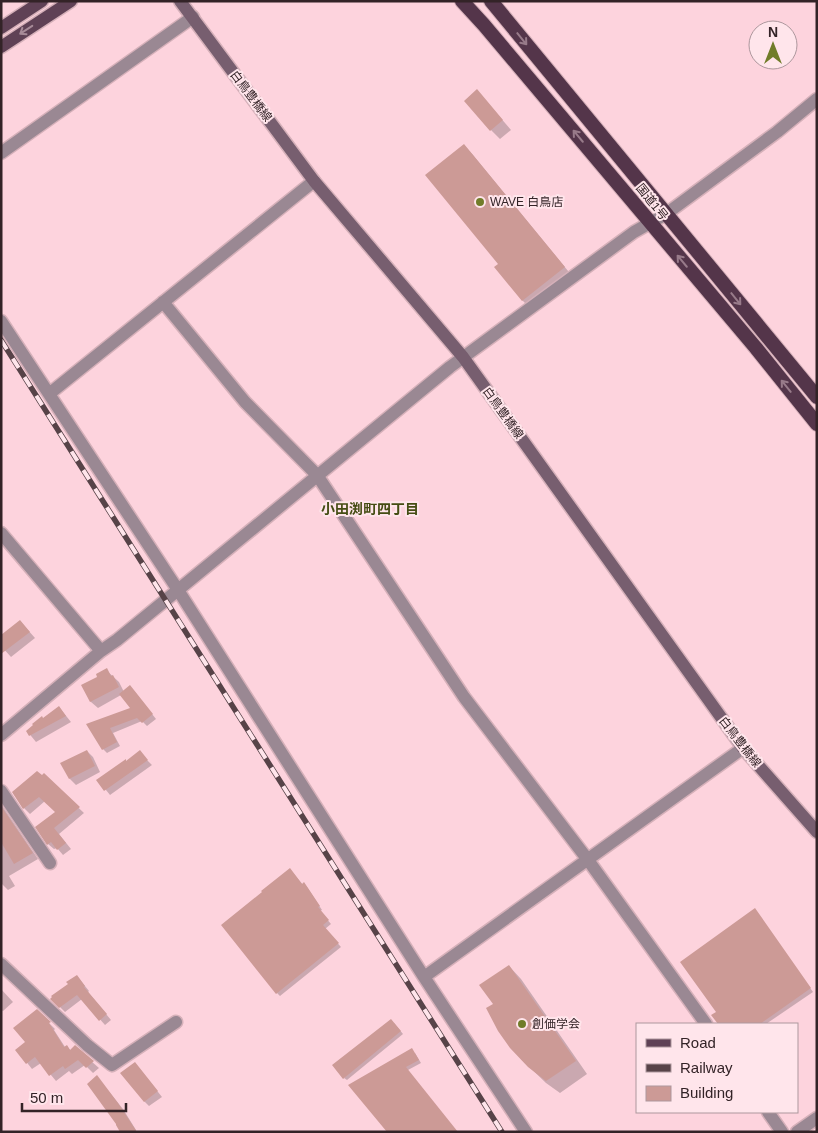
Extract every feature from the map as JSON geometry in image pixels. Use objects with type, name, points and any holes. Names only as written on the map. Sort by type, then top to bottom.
[{"type":"highway","name":"国道1号","points":[[462,1],[491,32],[756,348],[817,424]]},
{"type":"highway","name":"国道1号","points":[[491,1],[817,397]]},
{"type":"main road","points":[[1,28],[42,1]]},
{"type":"main road","points":[[1,47],[71,1]]},
{"type":"main road","name":"白鳥豊橋線","points":[[180,1],[314,181],[463,357],[743,748],[817,832]]},
{"type":"street","points":[[1,154],[192,17]]},
{"type":"street","points":[[1,735],[101,651],[117,640],[463,357],[634,232],[666,214],[777,132],[817,99]]},
{"type":"street","points":[[49,394],[314,181]]},
{"type":"street","points":[[163,302],[245,402],[317,475],[464,697],[588,860],[705,1023]]},
{"type":"street","points":[[1,321],[178,590],[424,977],[526,1132]]},
{"type":"street","points":[[1,533],[101,651]]},
{"type":"street","points":[[424,977],[743,748]]},
{"type":"street","points":[[1,790],[50,862]]},
{"type":"street","points":[[1,964],[87,1045],[112,1065],[176,1022]]},
{"type":"street","points":[[769,1113],[782,1132]]},
{"type":"street","points":[[797,1132],[817,1118]]},
{"type":"building","points":[[477,89],[503,120],[490,131],[464,101]]},
{"type":"building","name":"WAVE 白鳥店","points":[[464,144],[565,267],[522,301],[494,267],[498,264],[425,175]]},
{"type":"building","points":[[20,620],[30,632],[1,654],[1,635]]},
{"type":"building","points":[[107,668],[119,687],[90,702],[81,685],[97,677],[96,674]]},
{"type":"building","points":[[130,685],[153,714],[142,723],[137,718],[110,728],[117,742],[102,750],[86,724],[130,708],[119,694]]},
{"type":"building","points":[[59,706],[66,716],[29,736],[26,731],[32,724]]},
{"type":"building","points":[[87,750],[95,766],[69,779],[60,763]]},
{"type":"building","points":[[140,750],[148,760],[104,791],[96,780]]},
{"type":"building","points":[[37,771],[42,775],[44,773],[80,807],[54,828],[66,843],[57,850],[51,842],[47,845],[35,827],[55,812],[39,797],[23,809],[12,792]]},
{"type":"building","points":[[1,806],[33,853],[14,864],[1,842]]},
{"type":"building","points":[[290,868],[302,884],[304,882],[320,906],[318,907],[329,920],[323,925],[339,943],[276,994],[221,925]]},
{"type":"building","points":[[755,908],[811,988],[761,1023],[717,1023],[711,1015],[716,1012],[680,962]]},
{"type":"building","name":"創価学会","points":[[509,965],[576,1061],[546,1081],[528,1067],[510,1048],[498,1031],[486,1008],[493,1004],[479,985]]},
{"type":"building","points":[[77,975],[84,987],[107,1014],[99,1021],[77,995],[59,1008],[50,999],[51,996],[68,984],[66,982]]},
{"type":"building","points":[[37,1009],[51,1022],[49,1023],[64,1047],[67,1045],[70,1050],[75,1045],[94,1061],[86,1068],[78,1060],[65,1069],[63,1066],[49,1076],[35,1057],[26,1064],[15,1050],[25,1042],[13,1028]]},
{"type":"building","points":[[391,1019],[401,1031],[343,1079],[332,1065]]},
{"type":"building","points":[[412,1048],[419,1060],[406,1067],[458,1132],[387,1132],[348,1085]]},
{"type":"building","points":[[135,1062],[158,1091],[144,1102],[120,1073]]},
{"type":"building","points":[[97,1075],[137,1132],[120,1132],[87,1084]]},
{"type":"railway","points":[[1,340],[502,1132]]},
{"type":"place","name":"WAVE 白鳥店","points":[[480,202]]},
{"type":"place","name":"創価学会","points":[[522,1024]]},
{"type":"district","name":"小田渕町四丁目","points":[[370,509]]}]
